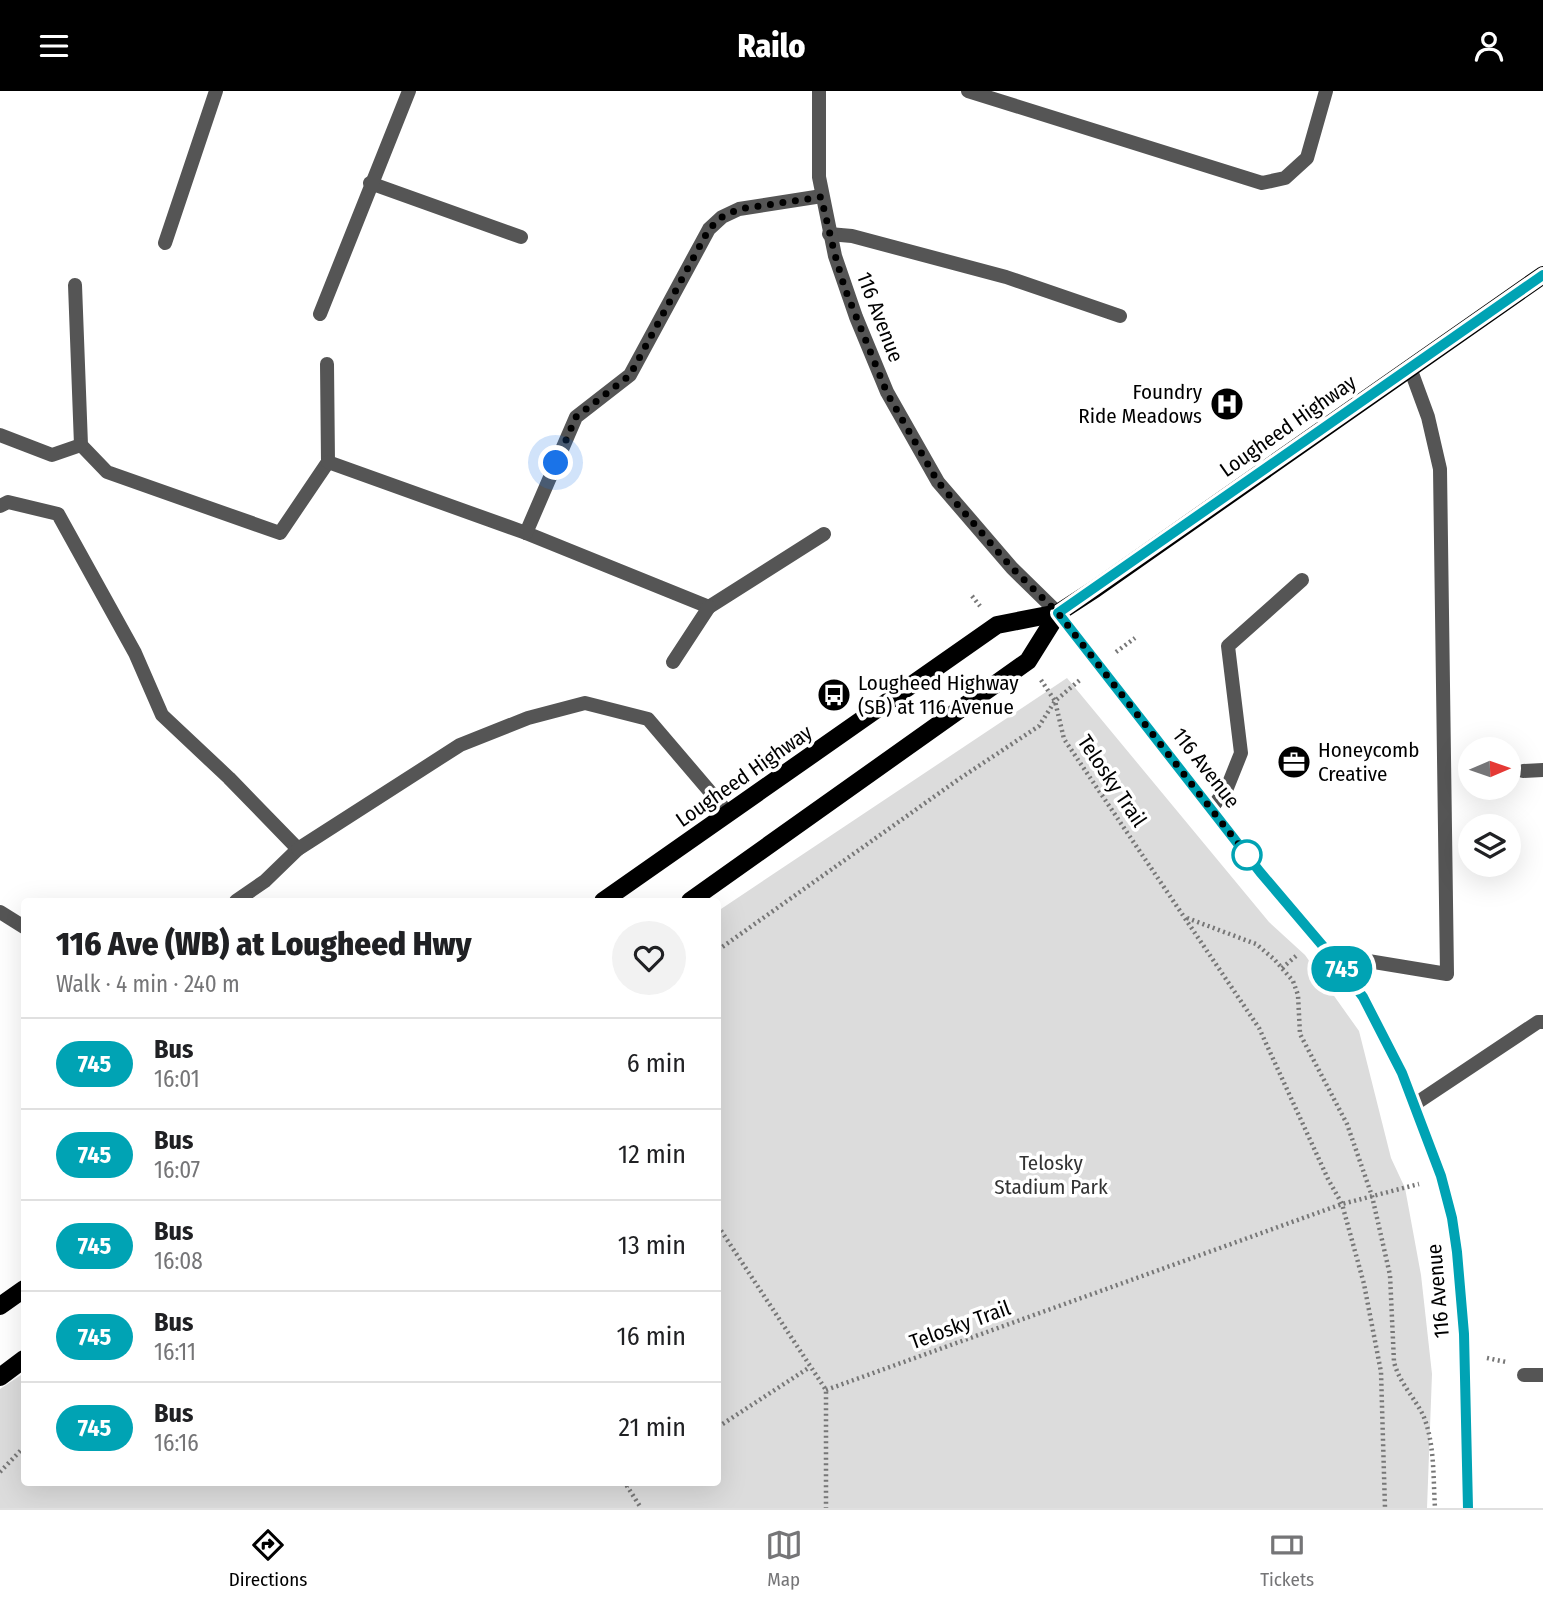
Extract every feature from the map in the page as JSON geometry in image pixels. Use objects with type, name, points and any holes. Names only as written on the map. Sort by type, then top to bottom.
[{"type":"main road","name":"Lougheed Highway","points":[[694,898],[1028,661],[1058,613],[1543,275]]},
{"type":"main road","name":"Lougheed Highway","points":[[607,898],[997,625],[1058,613]]},
{"type":"main road","points":[[0,1306],[21,1291]]},
{"type":"main road","points":[[0,1377],[21,1361]]},
{"type":"street","points":[[165,243],[216,91]]},
{"type":"street","points":[[320,314],[370,183],[409,91]]},
{"type":"street","name":"116 Avenue","points":[[819,91],[818,157],[821,197],[845,289],[887,393],[938,482],[1012,568],[1058,613],[1260,872],[1339,965],[1363,997],[1380,1027],[1415,1104],[1441,1176],[1452,1218],[1462,1293],[1468,1508]]},
{"type":"street","points":[[968,91],[1262,183],[1285,178],[1307,158],[1326,91]]},
{"type":"street","points":[[370,183],[522,237]]},
{"type":"street","points":[[526,533],[576,417],[630,375],[709,229],[722,217],[739,209],[821,197]]},
{"type":"street","points":[[830,234],[852,236],[1006,277],[1121,316]]},
{"type":"street","points":[[75,285],[81,445],[107,472],[280,533],[328,462],[327,364]]},
{"type":"street","points":[[1339,965],[1363,960],[1447,974],[1440,469],[1428,417],[1410,368]]},
{"type":"street","points":[[0,435],[52,455],[81,445]]},
{"type":"street","points":[[328,462],[526,533],[709,607]]},
{"type":"street","points":[[0,506],[8,502],[58,514],[135,653],[162,715],[229,778],[298,849]]},
{"type":"street","points":[[673,662],[709,607],[824,534]]},
{"type":"street","points":[[1211,809],[1227,787],[1241,753],[1228,646],[1302,580]]},
{"type":"street","points":[[240,898],[265,881],[298,849],[460,745],[528,717],[585,703],[648,719],[729,814]]},
{"type":"street","points":[[1523,771],[1543,770]]},
{"type":"street","points":[[0,912],[21,925]]},
{"type":"street","points":[[1415,1104],[1543,1022]]},
{"type":"street","points":[[1524,1375],[1543,1374]]},
{"type":"path","name":"Telosky Trail","points":[[721,948],[959,779],[1039,726],[1055,701],[1064,739],[1259,1028],[1342,1204],[1364,1284],[1381,1372],[1385,1508]]},
{"type":"path","points":[[1186,918],[1256,944],[1293,981],[1298,995],[1300,1034],[1347,1123],[1372,1196],[1390,1275],[1394,1362],[1396,1371],[1423,1417],[1431,1444],[1435,1508]]},
{"type":"path","points":[[1282,968],[1296,956]]},
{"type":"path","name":"Telosky Trail","points":[[825,1391],[1342,1204],[1441,1176]]},
{"type":"path","points":[[721,1231],[825,1391],[826,1508]]},
{"type":"path","points":[[721,1425],[810,1367]]},
{"type":"path","points":[[0,1472],[21,1450]]},
{"type":"path","points":[[627,1486],[641,1508]]},
{"type":"green space","name":"Telosky Stadium Park","points":[[1067,678],[1269,922],[1305,955],[1359,1031],[1391,1158],[1405,1188],[1421,1275],[1432,1374],[1427,1508],[0,1508],[0,1389],[21,1375],[21,1486],[721,1486],[721,909]]},
{"type":"bus line","name":"745","points":[[1468,1508],[1462,1293],[1452,1218],[1441,1176],[1402,1073],[1363,997],[1260,872],[1058,613],[1543,275]]},
{"type":"place","name":"Foundry Ride Meadows","points":[[1227,404]]},
{"type":"place","name":"Lougheed Highway (SB) at 116 Avenue","points":[[834,695]]},
{"type":"place","name":"Honeycomb Creative","points":[[1294,762]]},
{"type":"route","points":[[556,463],[576,417],[630,375],[709,229],[722,217],[739,209],[821,197],[845,289],[887,393],[938,482],[1012,568],[1058,613],[1247,855]]}]
